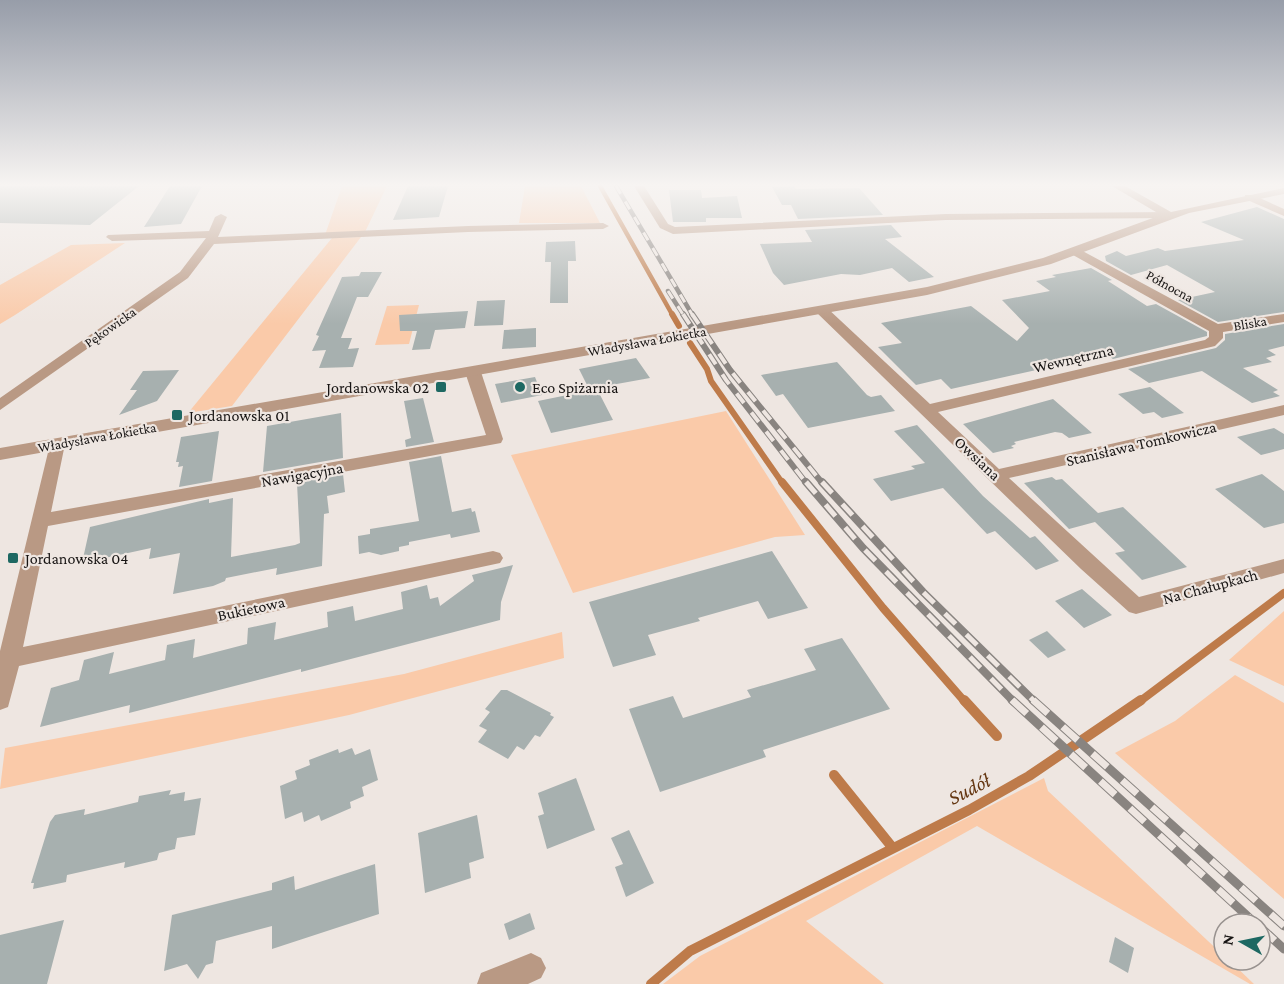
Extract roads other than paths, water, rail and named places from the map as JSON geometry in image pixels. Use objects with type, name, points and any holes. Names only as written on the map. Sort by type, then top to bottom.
[{"type":"street","name":"Pękowicka","points":[[0,405],[184,275],[200,260],[215,232]]},
{"type":"street","points":[[112,237],[213,238],[385,232]]},
{"type":"street","name":"Władysława Łokietka","points":[[0,454],[975,281],[1077,252],[1126,232]]},
{"type":"street","name":"Północna","points":[[1077,252],[1216,329]]},
{"type":"street","name":"Owsiana","points":[[821,310],[1088,564],[1136,606]]},
{"type":"street","name":"Bliska","points":[[1216,329],[1284,318]]},
{"type":"street","name":"Wewnętrzna","points":[[927,410],[1210,343],[1216,338],[1216,329]]},
{"type":"street","name":"Nawigacyjna","points":[[39,521],[495,439],[472,372]]},
{"type":"street","name":"Stanisława Tomkowicza","points":[[997,476],[1284,410]]},
{"type":"street","points":[[0,700],[57,444]]},
{"type":"street","name":"Bukietowa","points":[[10,659],[493,558]]},
{"type":"street","name":"Na Chałupkach","points":[[1136,606],[1284,566]]},
{"type":"street","points":[[492,984],[531,968]]},
{"type":"waterway","points":[[626,232],[673,316]]},
{"type":"waterway","points":[[672,314],[679,326]]},
{"type":"waterway","points":[[690,343],[707,369],[711,381],[783,484]]},
{"type":"waterway","points":[[782,482],[883,608],[965,702]]},
{"type":"waterway","name":"Sudół","points":[[1139,702],[1284,593]]},
{"type":"waterway","points":[[964,700],[997,736]]},
{"type":"waterway","name":"Sudół","points":[[651,984],[690,951],[969,810],[1029,776],[1141,700]]},
{"type":"waterway","points":[[834,775],[892,847]]},
{"type":"railway","points":[[643,232],[693,316]]},
{"type":"railway","points":[[668,291],[684,316]]},
{"type":"railway","points":[[683,314],[726,380],[807,484]]},
{"type":"railway","points":[[692,314],[730,370],[823,484]]},
{"type":"railway","points":[[806,482],[863,548],[1012,700]]},
{"type":"railway","points":[[822,482],[923,592],[1035,702]]},
{"type":"railway","points":[[1012,700],[1243,912]]},
{"type":"railway","points":[[1033,700],[1284,926]]},
{"type":"railway","points":[[1272,938],[1284,949]]},
{"type":"place","name":"Jordanowska 02","points":[[441,387]]},
{"type":"place","name":"Eco Spiżarnia","points":[[520,387]]},
{"type":"place","name":"Jordanowska 01","points":[[177,415]]},
{"type":"place","name":"Jordanowska 04","points":[[13,558]]}]
